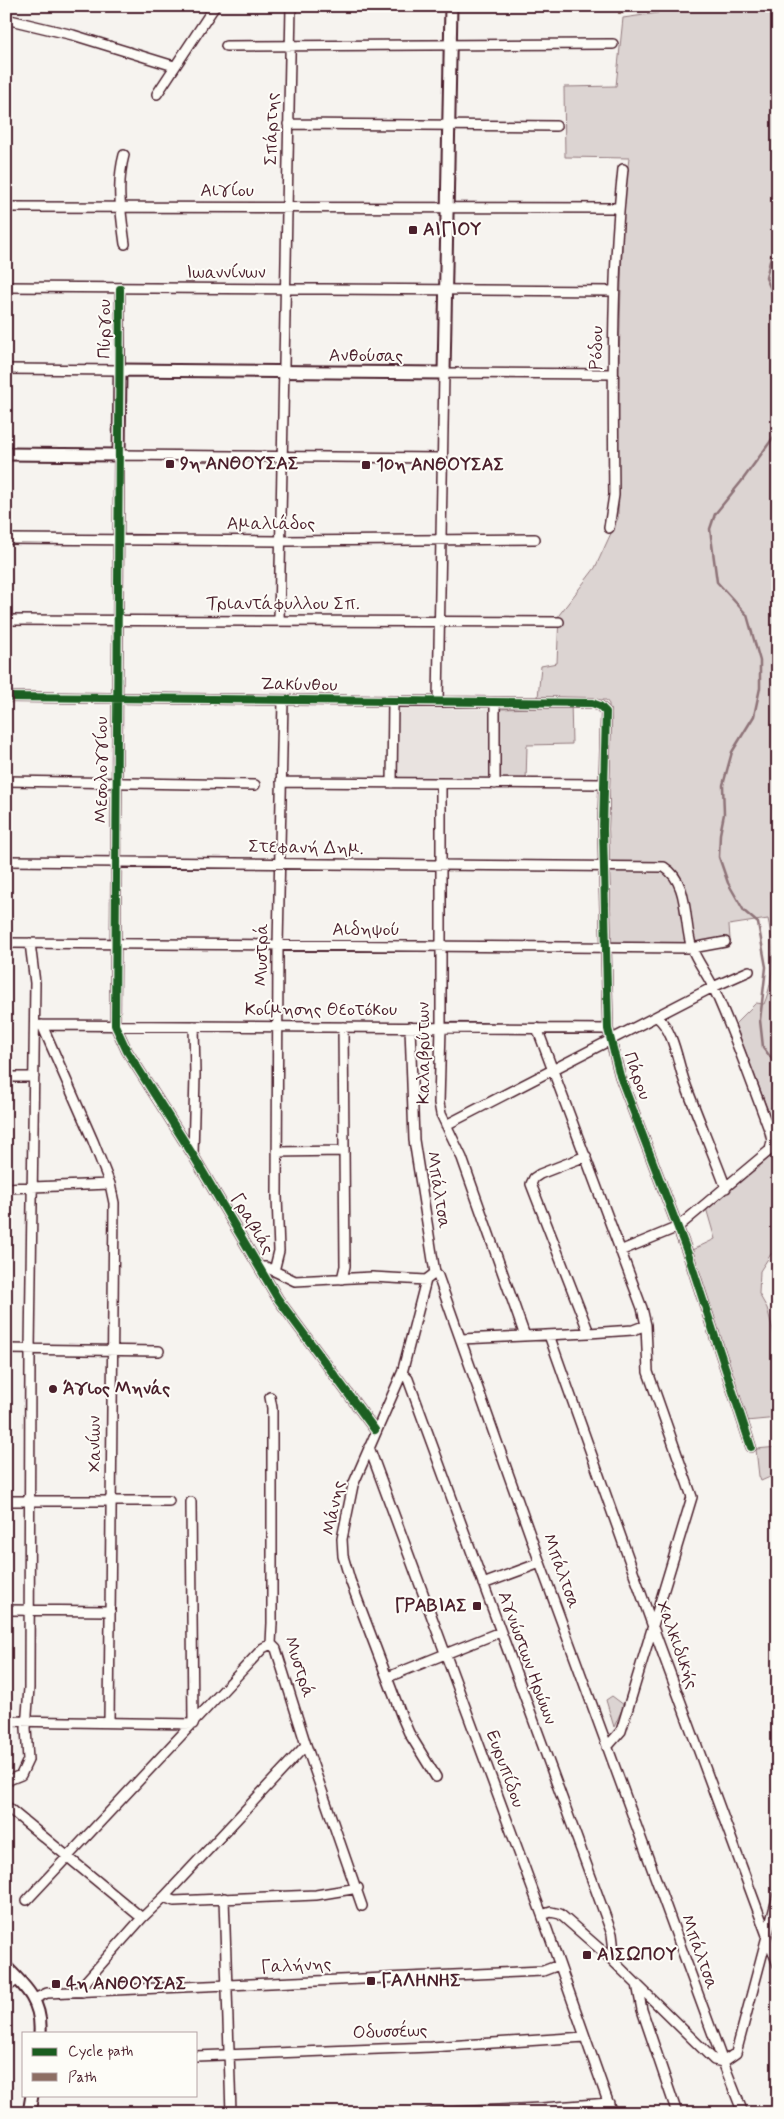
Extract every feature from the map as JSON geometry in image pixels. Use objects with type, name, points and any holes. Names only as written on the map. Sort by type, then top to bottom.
[{"type":"street","points":[[157,94],[215,6]]},
{"type":"street","name":"Σπάρτης","points":[[284,373],[291,6]]},
{"type":"street","points":[[438,701],[451,6]]},
{"type":"street","points":[[6,19],[73,35],[174,66]]},
{"type":"street","points":[[226,46],[612,44]]},
{"type":"street","points":[[288,124],[556,126]]},
{"type":"street","points":[[124,155],[120,169],[120,207],[125,244]]},
{"type":"street","name":"Ρόδου","points":[[609,528],[614,495],[614,290],[618,208],[623,168]]},
{"type":"street","name":"Αιγίου","points":[[6,207],[618,208]]},
{"type":"street","name":"Ιωαννίνων","points":[[6,287],[286,290],[614,290]]},
{"type":"street","name":"Πύργου","points":[[120,288],[120,370]]},
{"type":"street","points":[[6,368],[120,370],[119,455]]},
{"type":"street","name":"Ανθούσας","points":[[120,370],[444,373]]},
{"type":"street","points":[[279,620],[284,373]]},
{"type":"street","points":[[444,373],[613,374]]},
{"type":"street","points":[[6,454],[442,458]]},
{"type":"street","name":"Μεσολογγίου","points":[[115,1025],[119,455]]},
{"type":"street","name":"Αμαλιάδος","points":[[6,539],[281,541],[535,539]]},
{"type":"street","name":"Τριαντάφυλλου Σπ.","points":[[6,620],[559,622]]},
{"type":"street","name":"Ζακύνθου","points":[[6,697],[592,703]]},
{"type":"street","name":"Μυστρά","points":[[274,1271],[279,1251],[278,946],[283,700]]},
{"type":"street","points":[[392,783],[393,701]]},
{"type":"street","points":[[494,702],[495,784]]},
{"type":"street","name":"Πάρου","points":[[592,703],[600,706],[606,712],[604,784],[605,867],[608,1029],[610,1040],[620,1076],[678,1227],[751,1447]]},
{"type":"street","points":[[6,781],[255,785]]},
{"type":"street","points":[[281,782],[604,784]]},
{"type":"street","name":"Καλαβρύτων","points":[[441,784],[441,1028],[439,1103],[441,1114],[462,1158],[525,1336]]},
{"type":"street","name":"Στεφανή Δημ.","points":[[6,861],[664,867],[670,870],[678,884],[692,948]]},
{"type":"street","name":"Αιδηψού","points":[[6,943],[692,948],[725,942]]},
{"type":"street","points":[[6,1780],[18,1777],[26,1768],[28,1760],[26,1721],[29,1699],[30,1610],[32,1187],[34,1077],[38,1025],[35,973],[30,943]]},
{"type":"street","points":[[620,1251],[678,1227],[770,1150],[772,1141],[770,1132],[713,987],[692,948]]},
{"type":"street","points":[[446,1125],[713,987],[749,971]]},
{"type":"street","points":[[657,1017],[664,1023],[668,1031],[686,1086],[726,1188]]},
{"type":"street","name":"Κοίμησης Θεοτόκου","points":[[38,1025],[608,1029]]},
{"type":"street","name":"Χανίων","points":[[38,1025],[93,1140],[110,1184],[114,1203],[109,1722]]},
{"type":"street","name":"Γραβιάς","points":[[115,1025],[126,1051],[193,1155],[278,1299],[375,1430]]},
{"type":"street","points":[[193,1155],[194,1026]]},
{"type":"street","points":[[342,1279],[345,1266],[343,1027]]},
{"type":"street","name":"Μπάλτσα","points":[[410,1027],[414,1140],[435,1273],[438,1276],[461,1339],[722,2062],[743,2113]]},
{"type":"street","points":[[537,1028],[642,1308],[646,1325],[648,1372],[692,1497],[621,1731],[607,1747]]},
{"type":"street","points":[[6,1077],[34,1077]]},
{"type":"street","points":[[278,1152],[344,1151]]},
{"type":"street","points":[[586,1156],[540,1174],[534,1178],[531,1184],[589,1334]]},
{"type":"street","points":[[6,1188],[110,1184]]},
{"type":"street","points":[[260,1267],[266,1267],[295,1281],[372,1277],[426,1280],[435,1273]]},
{"type":"street","name":"Μάνης","points":[[426,1280],[402,1373],[375,1430],[353,1485],[342,1539],[343,1556],[350,1580],[409,1733],[436,1777]]},
{"type":"street","points":[[461,1339],[589,1334],[633,1330],[646,1325]]},
{"type":"street","name":"Χαλκιδικής","points":[[548,1336],[778,1965]]},
{"type":"street","points":[[6,1349],[159,1351]]},
{"type":"street","name":"Αγνώστων Ηρώων","points":[[402,1373],[408,1379],[612,1934],[614,1951],[609,1957]]},
{"type":"street","name":"Μυστρά","points":[[270,1397],[272,1408],[273,1521],[270,1644],[276,1649],[306,1745],[358,1888],[362,1906]]},
{"type":"street","name":"Ευρυπίδου","points":[[368,1447],[542,1915],[612,2113]]},
{"type":"street","points":[[6,1501],[169,1501]]},
{"type":"street","points":[[191,1502],[193,1724]]},
{"type":"street","points":[[483,1584],[540,1562]]},
{"type":"street","points":[[6,1610],[109,1612]]},
{"type":"street","points":[[388,1677],[500,1632]]},
{"type":"street","points":[[27,1900],[67,1855],[263,1648],[270,1644]]},
{"type":"street","points":[[6,1721],[193,1724]]},
{"type":"street","points":[[83,1992],[83,1985],[142,1918],[164,1897],[306,1745]]},
{"type":"street","points":[[6,1806],[142,1918]]},
{"type":"street","points":[[164,1897],[174,1901],[316,1895],[358,1888]]},
{"type":"street","points":[[542,1915],[551,1912],[560,1914],[609,1957],[714,2060],[722,2062],[736,2052],[778,1895]]},
{"type":"street","points":[[224,1898],[231,2113]]},
{"type":"street","name":"Γαλήνης","points":[[34,1999],[47,1993],[543,1971],[559,1965]]},
{"type":"street","points":[[6,1967],[29,1991],[34,1999],[40,2019],[40,2032]]},
{"type":"street","points":[[6,1988],[18,1979]]},
{"type":"street","points":[[637,1984],[642,2010],[677,2113]]},
{"type":"street","name":"Οδυσσέως","points":[[198,2056],[431,2047],[585,2037]]},
{"type":"street","points":[[30,2113],[32,2096]]},
{"type":"street","points":[[429,2113],[543,2111],[609,2103],[619,2113]]},
{"type":"shaded area","points":[[658,6],[778,6],[778,1137],[735,1024],[756,1003],[764,1004],[768,994],[772,962],[768,919],[729,925],[730,939],[697,944],[610,944],[605,825],[609,704],[606,700],[571,700],[572,744],[527,745],[526,782],[498,783],[498,709],[537,708],[541,666],[557,663],[559,615],[595,568],[618,518],[623,208],[629,158],[565,157],[564,87],[616,86],[623,18],[658,13]]},
{"type":"shaded area","points":[[396,708],[489,709],[489,779],[396,778]]},
{"type":"shaded area","points":[[778,1151],[778,1252],[771,1254],[760,1271],[759,1294],[767,1308],[778,1348],[778,1418],[746,1421],[692,1250],[715,1239],[706,1208]]},
{"type":"shaded area","points":[[778,1447],[778,1470],[770,1477],[761,1481],[756,1449]]},
{"type":"shaded area","points":[[612,1696],[624,1705],[614,1727],[606,1700]]},
{"type":"waterway","points":[[778,201],[775,208],[776,236],[766,278],[778,305]]},
{"type":"waterway","points":[[778,431],[715,514],[710,529],[717,582],[747,615],[760,661],[760,688],[754,716],[732,752],[723,785],[724,814],[720,834],[719,857],[728,883],[744,911],[758,923],[766,967],[760,1020],[763,1047],[774,1062],[778,1063]]},
{"type":"marked path","points":[[621,6],[621,14]]},
{"type":"cycle path","points":[[120,289],[115,1025],[127,1051],[193,1155],[278,1299],[375,1430]]},
{"type":"cycle path","points":[[6,697],[592,703],[600,706],[606,712],[603,829],[608,1029],[620,1076],[688,1254],[751,1447]]},
{"type":"place","name":"ΑΙΓΙΟΥ","points":[[413,230]]},
{"type":"place","name":"9η ΑΝΘΟΥΣΑΣ","points":[[170,464]]},
{"type":"place","name":"10η ΑΝΘΟΥΣΑΣ","points":[[366,465]]},
{"type":"place","name":"Άγιος Μηνάς","points":[[53,1389]]},
{"type":"place","name":"ΓΡΑΒΙΑΣ","points":[[477,1606]]},
{"type":"place","name":"ΑΙΣΩΠΟΥ","points":[[587,1955]]},
{"type":"place","name":"ΓΑΛΗΝΗΣ","points":[[371,1981]]},
{"type":"place","name":"4η ΑΝΘΟΥΣΑΣ","points":[[56,1984]]}]
